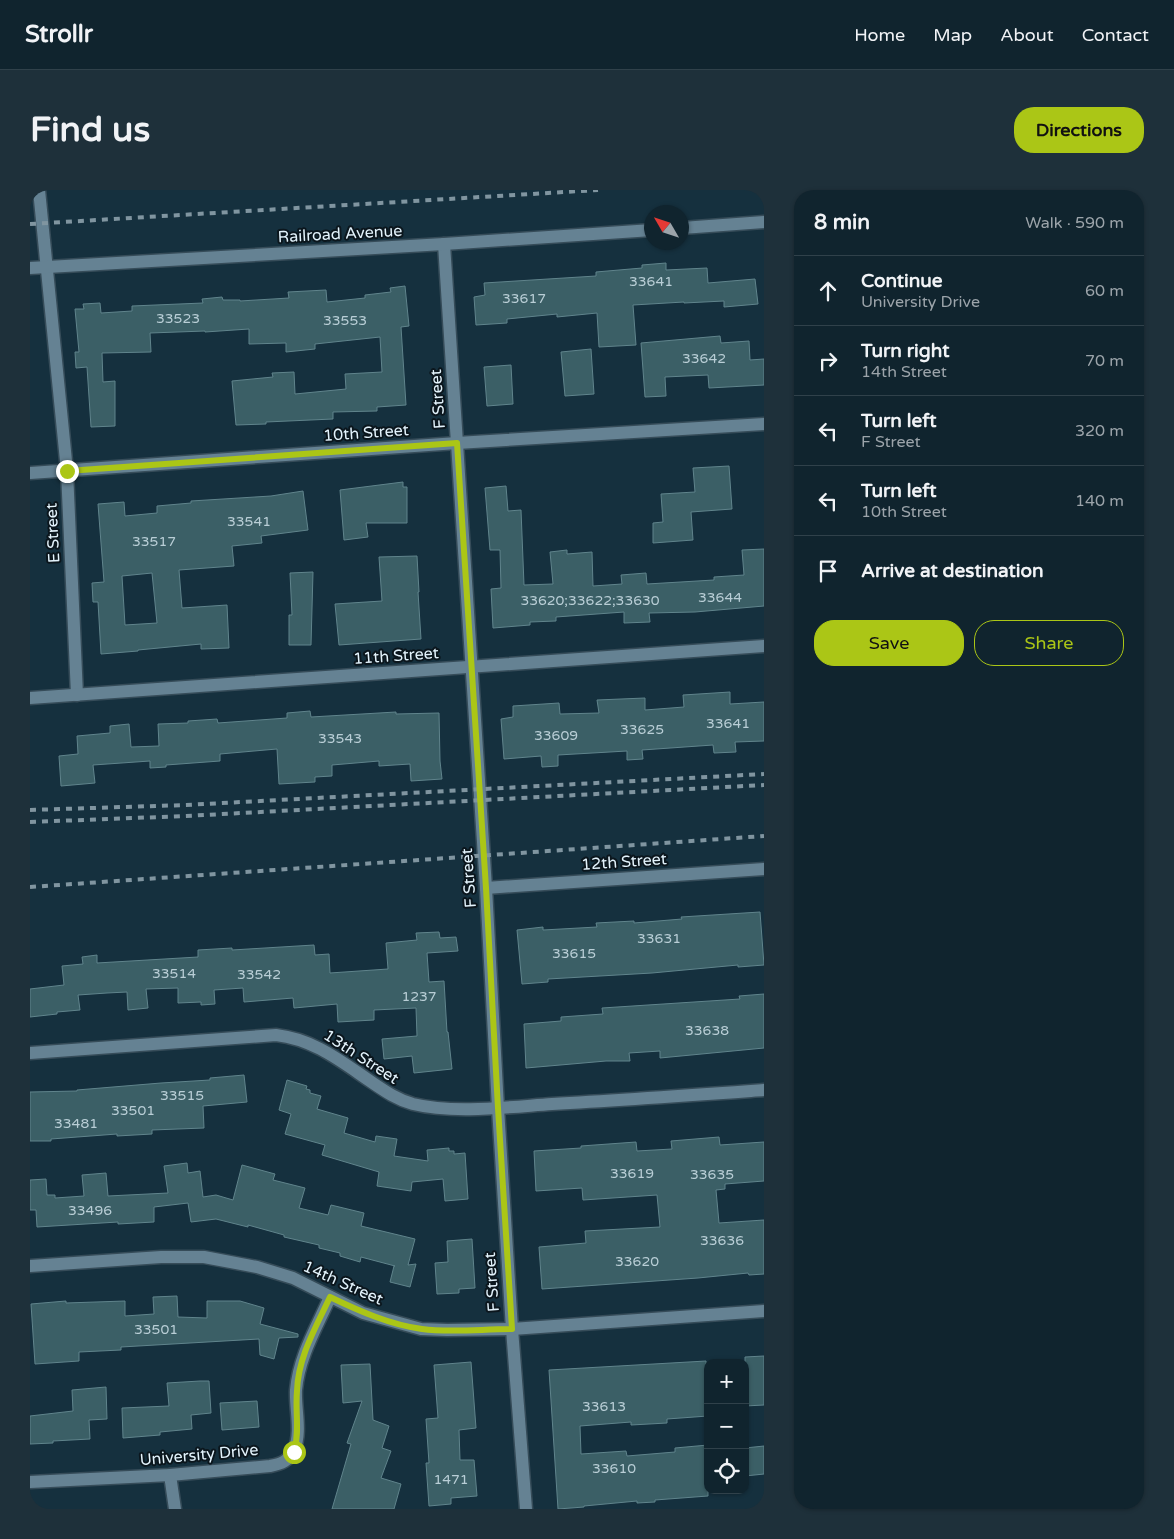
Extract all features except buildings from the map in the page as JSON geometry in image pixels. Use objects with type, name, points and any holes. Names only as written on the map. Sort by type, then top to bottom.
[{"type":"street","name":"E Street","points":[[39,190],[67,471],[77,695]]},
{"type":"street","points":[[689,227],[764,222]]},
{"type":"street","name":"Railroad Avenue","points":[[30,268],[644,231]]},
{"type":"street","name":"F Street","points":[[444,244],[486,888],[512,1329],[526,1509]]},
{"type":"street","name":"10th Street","points":[[30,473],[764,424]]},
{"type":"street","name":"11th Street","points":[[30,698],[764,646]]},
{"type":"street","name":"12th Street","points":[[486,888],[764,869]]},
{"type":"street","name":"13th Street","points":[[30,1053],[276,1035],[292,1037],[313,1044],[392,1097],[411,1104],[437,1109],[498,1108],[764,1090]]},
{"type":"street","name":"14th Street","points":[[30,1266],[204,1256],[257,1267],[293,1278],[363,1313],[421,1329],[512,1329],[764,1310]]},
{"type":"street","name":"University Drive","points":[[30,1482],[170,1474],[270,1466],[285,1462],[294,1452],[297,1441],[296,1390],[303,1357],[330,1297]]},
{"type":"street","points":[[170,1474],[175,1509]]},
{"type":"railway","points":[[30,224],[598,190]]},
{"type":"railway","points":[[30,810],[186,805],[764,774]]},
{"type":"railway","points":[[30,822],[186,816],[764,785]]},
{"type":"railway","points":[[30,887],[764,836]]},
{"type":"route","points":[[67,471],[457,443],[512,1329],[421,1329],[363,1313],[330,1297],[303,1357],[296,1390],[297,1441],[294,1452]]}]
